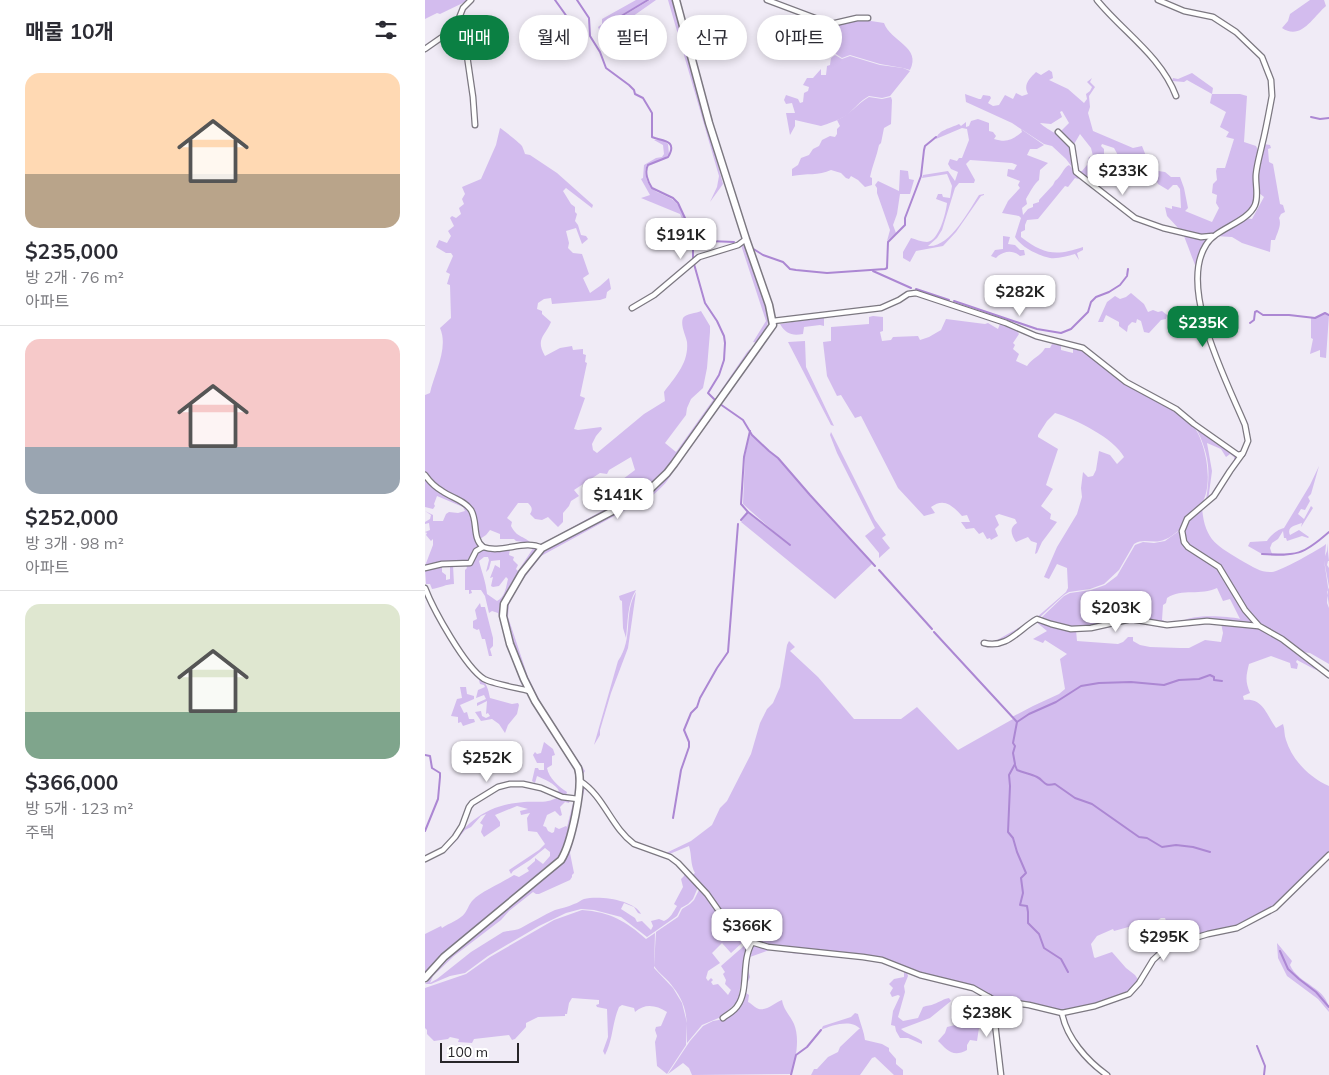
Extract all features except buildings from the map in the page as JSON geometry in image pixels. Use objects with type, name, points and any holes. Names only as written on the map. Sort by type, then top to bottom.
[{"type":"main road","points":[[425,978],[444,957],[561,860],[568,843],[578,799],[580,774],[529,691],[510,644],[503,610],[510,590],[542,548],[645,494],[667,473],[773,325],[769,305],[709,123],[676,0]]},
{"type":"street","points":[[460,15],[463,8],[471,0]]},
{"type":"street","points":[[767,0],[831,24],[857,18],[868,18]]},
{"type":"street","points":[[1097,0],[1162,69],[1171,82],[1176,96]]},
{"type":"street","points":[[1158,0],[1184,11],[1213,17],[1250,44],[1262,57],[1271,80],[1272,96],[1256,175],[1256,202],[1254,208],[1213,236],[1204,247],[1197,266],[1196,278],[1199,301],[1214,350],[1245,425],[1248,441],[1243,453],[1213,496],[1187,519],[1182,531],[1182,538],[1188,547],[1219,566],[1245,610],[1259,626],[1282,639],[1329,675]]},
{"type":"street","points":[[425,49],[440,38]]},
{"type":"street","points":[[468,60],[475,126]]},
{"type":"street","points":[[1058,132],[1072,146],[1076,172],[1129,213],[1143,221],[1163,228],[1201,237],[1213,236]]},
{"type":"street","points":[[632,308],[654,295],[699,257],[738,245],[746,239]]},
{"type":"street","points":[[773,322],[827,313],[873,309],[890,304],[907,294],[921,295],[1006,322],[1036,336],[1083,348],[1126,382],[1176,409],[1238,455],[1243,453]]},
{"type":"street","points":[[425,475],[439,489],[463,502],[470,509],[474,516],[478,540],[483,547],[492,549],[535,545],[542,548]]},
{"type":"street","points":[[425,568],[442,564],[469,563],[476,551],[483,547]]},
{"type":"street","points":[[425,588],[433,608],[447,632],[474,669],[488,680],[529,691]]},
{"type":"street","points":[[984,643],[1004,643],[1037,619],[1071,629],[1091,628],[1131,619],[1167,624],[1207,621],[1259,626]]},
{"type":"street","points":[[580,781],[591,788],[630,842],[670,857],[678,863],[704,890],[737,935],[752,943],[768,947],[882,960],[920,975],[973,988],[994,1000],[1029,1005],[1062,1013],[1117,999],[1129,994],[1139,983],[1153,960],[1168,946],[1208,934],[1237,928],[1275,908],[1329,855]]},
{"type":"street","points":[[425,859],[443,850],[455,837],[472,803],[505,785],[523,784],[536,786],[562,797],[578,799]]},
{"type":"street","points":[[723,1018],[735,1009],[742,998],[746,963],[752,943]]},
{"type":"street","points":[[989,997],[994,1015],[1001,1075]]},
{"type":"street","points":[[1062,1013],[1064,1026],[1073,1040],[1092,1063],[1107,1075]]},
{"type":"shaded area","points":[[425,0],[469,0],[425,19]]},
{"type":"shaded area","points":[[636,0],[647,0],[622,15],[609,15]]},
{"type":"shaded area","points":[[650,0],[656,0],[635,15],[625,15]]},
{"type":"shaded area","points":[[668,0],[673,0],[677,15],[677,31]]},
{"type":"shaded area","points":[[1310,0],[1324,0],[1326,6],[1301,30],[1295,32],[1282,28],[1288,21],[1290,14]]},
{"type":"shaded area","points":[[858,19],[884,23],[892,35],[912,55],[913,62],[910,70],[850,55],[842,58],[842,22]]},
{"type":"shaded area","points":[[850,56],[910,71],[890,96],[882,98],[869,96],[845,116],[821,126],[795,120],[795,126],[790,135],[786,113],[795,113],[792,103],[786,104],[784,100],[786,95],[798,99],[800,103],[803,102],[804,93],[808,91],[809,87],[803,85],[807,78],[813,78],[821,69],[821,75],[826,75],[827,66],[830,65],[831,60],[842,60]]},
{"type":"shaded area","points":[[685,60],[689,60],[723,184],[710,202],[717,187],[719,176]]},
{"type":"shaded area","points":[[1049,70],[1052,72],[1053,78],[1049,80],[1068,89],[1084,103],[1087,99],[1086,94],[1092,87],[1087,82],[1092,78],[1090,82],[1095,87],[1089,96],[1090,107],[1088,113],[1093,131],[1133,148],[1142,146],[1148,161],[1139,155],[1132,156],[1131,160],[1134,166],[1143,173],[1139,177],[1127,169],[1114,148],[1102,144],[1104,157],[1108,157],[1110,160],[1106,162],[1124,187],[1101,166],[1088,176],[1088,180],[1077,171],[1082,171],[1087,165],[1089,157],[1093,156],[1091,148],[1080,134],[1073,146],[1059,133],[1069,123],[1062,111],[1060,112],[1062,117],[1051,124],[1040,123],[1069,143],[1073,152],[1075,171],[1066,159],[1052,146],[1044,144],[1012,123],[966,102],[965,94],[979,99],[983,95],[990,96],[991,98],[988,103],[993,106],[999,105],[1005,95],[1013,99],[1016,93],[1022,96],[1028,94],[1026,85],[1031,77],[1036,72],[1041,75]]},
{"type":"shaded area","points":[[1192,73],[1213,88],[1212,94],[1187,80],[1184,82],[1172,81],[1173,78],[1178,79]]},
{"type":"shaded area","points":[[1212,94],[1240,94],[1247,96],[1244,142],[1256,146],[1259,152],[1255,202],[1248,212],[1220,231],[1208,236],[1181,231],[1167,216],[1165,207],[1172,209],[1172,206],[1181,208],[1180,189],[1177,185],[1173,185],[1168,190],[1158,184],[1152,170],[1165,172],[1171,177],[1180,177],[1188,208],[1185,211],[1212,222],[1219,208],[1216,203],[1217,195],[1212,193],[1213,184],[1217,180],[1216,171],[1217,168],[1225,168],[1234,139],[1226,137],[1229,132],[1220,127],[1226,112],[1210,103]]},
{"type":"shaded area","points":[[869,97],[882,99],[891,97],[892,100],[891,124],[884,128],[870,177],[872,178],[872,185],[865,187],[851,176],[849,179],[841,173],[831,170],[822,173],[792,176],[792,169],[798,165],[801,158],[809,155],[813,149],[819,146],[822,140],[830,136],[835,137],[840,126],[837,120]]},
{"type":"shaded area","points":[[978,119],[989,123],[989,131],[993,132],[996,136],[994,139],[1009,140],[1022,132],[1021,129],[1044,145],[1037,149],[1030,149],[1027,155],[1048,163],[1040,170],[1039,180],[1026,199],[1027,204],[1022,208],[1023,215],[1028,209],[1033,207],[1033,204],[1039,202],[1069,165],[1081,177],[1075,178],[1068,187],[1065,186],[1038,219],[1027,220],[1025,230],[1021,232],[1021,237],[1029,243],[1051,252],[1066,252],[1083,247],[1083,250],[1077,253],[1079,260],[1075,254],[1053,258],[1041,255],[1026,248],[1015,237],[1021,218],[1002,213],[1008,201],[1020,188],[1018,185],[1020,181],[1007,176],[1008,169],[1014,170],[1017,165],[970,160],[966,164],[975,180],[974,183],[959,183],[955,188],[942,230],[937,238],[928,246],[936,245],[951,235],[979,195],[984,195],[981,196],[956,232],[943,246],[916,251],[910,262],[903,258],[903,252],[911,238],[927,242],[935,237],[943,219],[947,203],[936,199],[938,194],[950,198],[952,186],[947,174],[922,178],[923,175],[948,171],[955,181],[958,172],[951,169],[948,164],[950,159],[957,161],[959,158],[962,158],[969,140],[967,129],[962,128],[936,139],[937,136],[942,131],[959,124],[961,126],[966,122],[966,127],[969,126],[971,121]]},
{"type":"shaded area","points":[[500,128],[521,144],[525,154],[530,155],[557,173],[593,205],[592,208],[566,188],[563,191],[575,207],[577,214],[575,221],[581,235],[586,236],[588,239],[582,244],[576,228],[566,231],[569,243],[568,248],[573,253],[582,254],[589,274],[583,278],[590,293],[609,278],[611,289],[607,292],[606,298],[600,300],[552,304],[551,298],[544,299],[538,303],[537,309],[542,311],[542,314],[551,322],[541,341],[545,356],[560,348],[572,346],[573,350],[583,349],[583,354],[586,355],[585,362],[587,363],[580,396],[585,398],[574,429],[601,427],[602,429],[592,444],[593,450],[597,453],[644,414],[665,401],[664,392],[677,375],[686,357],[687,342],[682,324],[684,317],[701,311],[710,326],[710,332],[703,388],[691,399],[686,415],[665,443],[676,452],[713,400],[715,400],[747,352],[751,350],[676,456],[650,486],[642,493],[542,544],[607,508],[612,503],[612,493],[624,485],[623,479],[635,470],[631,457],[609,470],[607,474],[600,473],[574,490],[579,496],[571,501],[563,513],[563,522],[558,527],[548,517],[542,520],[535,519],[530,514],[532,508],[528,503],[518,503],[507,518],[512,522],[511,526],[516,533],[531,543],[514,539],[500,539],[500,534],[490,530],[480,539],[474,509],[467,502],[440,489],[425,472],[425,395],[430,393],[440,361],[443,344],[440,328],[451,318],[450,285],[447,284],[450,274],[446,272],[453,256],[451,253],[446,253],[436,247],[439,240],[447,243],[451,236],[448,231],[454,226],[450,218],[452,216],[456,218],[461,214],[459,208],[464,204],[462,199],[465,194],[462,187],[481,179],[496,145]]},
{"type":"shaded area","points":[[661,139],[668,144],[669,154],[664,159],[647,165],[645,171],[648,182],[653,189],[677,203],[688,229],[691,246],[680,214],[641,198],[650,195],[641,179],[643,178],[644,165],[656,158],[662,157],[664,154],[663,145],[654,140]]},
{"type":"shaded area","points":[[1264,144],[1270,145],[1271,148],[1268,149],[1269,162],[1273,164],[1280,204],[1283,205],[1285,212],[1279,218],[1279,229],[1275,240],[1271,240],[1270,252],[1242,243],[1232,237],[1215,236],[1245,218],[1252,219],[1264,197],[1259,193],[1258,175]]},
{"type":"shaded area","points":[[900,170],[908,171],[909,179],[914,180],[910,194],[900,194],[893,225],[896,233],[887,241],[890,230],[875,185],[878,181],[899,191]]},
{"type":"shaded area","points":[[1003,236],[1010,237],[1008,244],[1015,245],[1020,250],[1024,250],[1025,255],[1020,256],[1014,252],[1008,252],[996,258],[991,256],[995,250],[1003,249]]},
{"type":"shaded area","points":[[1184,236],[1207,240],[1196,265],[1195,265]]},
{"type":"shaded area","points":[[741,245],[746,246],[769,315],[767,327],[757,343],[753,342],[766,321]]},
{"type":"shaded area","points":[[1131,293],[1144,304],[1148,312],[1153,310],[1162,311],[1167,315],[1166,319],[1161,320],[1149,333],[1144,332],[1141,321],[1137,319],[1136,323],[1132,322],[1128,326],[1127,332],[1119,326],[1119,322],[1106,315],[1103,322],[1098,322],[1107,302],[1115,296],[1120,299]]},
{"type":"shaded area","points":[[1325,313],[1329,315],[1326,358],[1320,357],[1320,350],[1310,354],[1313,339],[1311,338],[1311,318]]},
{"type":"shaded area","points":[[824,317],[824,326],[804,327],[803,334],[790,334],[780,324]]},
{"type":"shaded area","points":[[869,317],[883,317],[883,331],[880,332],[882,341],[891,340],[893,337],[918,336],[920,340],[929,337],[941,330],[946,319],[988,323],[998,329],[1000,324],[990,320],[1014,326],[1019,334],[1013,343],[1015,345],[1013,349],[1019,354],[1016,361],[1027,366],[1045,348],[1050,348],[1052,344],[1061,345],[1061,350],[1073,353],[1073,345],[1079,348],[1114,374],[1166,404],[1191,423],[1201,440],[1207,462],[1206,495],[1200,506],[1183,527],[1169,537],[1160,541],[1141,541],[1134,544],[1119,570],[1104,584],[1090,589],[1069,592],[1039,618],[1003,642],[990,644],[1036,618],[1066,592],[1068,588],[1067,568],[1057,564],[1049,579],[1044,577],[1057,547],[1077,514],[1082,497],[1083,472],[1088,477],[1093,476],[1096,470],[1099,451],[1110,455],[1117,464],[1124,457],[1103,436],[1073,420],[1055,413],[1047,421],[1038,437],[1058,449],[1046,485],[1053,489],[1041,506],[1051,514],[1050,519],[1057,522],[1035,554],[1037,543],[1031,541],[1028,537],[1016,542],[1012,535],[1012,527],[1017,523],[1015,519],[999,514],[995,516],[999,525],[995,529],[998,536],[991,540],[990,538],[987,539],[983,532],[979,534],[974,528],[966,529],[961,522],[970,522],[967,515],[962,516],[948,504],[936,504],[931,507],[935,513],[924,516],[898,488],[861,416],[855,418],[841,395],[837,396],[827,376],[823,342],[831,341],[831,327],[869,324]]},
{"type":"shaded area","points":[[805,341],[806,367],[834,426],[831,425],[788,342]]},
{"type":"shaded area","points":[[1196,428],[1239,456],[1212,496],[1211,494],[1234,460],[1234,457],[1230,454],[1226,457],[1221,449],[1207,443],[1212,471],[1208,501],[1206,500],[1208,463],[1204,446]]},
{"type":"shaded area","points":[[831,432],[875,520],[886,535],[882,538],[890,548],[879,558],[879,553],[865,536],[875,528],[837,453],[830,435]]},
{"type":"shaded area","points":[[750,433],[778,458],[872,564],[835,599],[741,522],[748,513],[790,546],[743,504],[745,456]]},
{"type":"shaded area","points":[[1319,466],[1311,494],[1308,497],[1310,501],[1305,510],[1301,509],[1298,514],[1304,519],[1311,506],[1313,508],[1301,527],[1302,523],[1293,526],[1289,530],[1290,535],[1299,530],[1309,537],[1302,536],[1287,541],[1284,538],[1283,531],[1278,539],[1272,543],[1270,548],[1272,554],[1262,554],[1248,546],[1250,542],[1267,541],[1274,533],[1284,528],[1310,485]]},
{"type":"shaded area","points":[[673,469],[668,480],[653,495],[541,556],[518,586],[509,604],[508,617],[528,677],[542,705],[585,771],[582,776],[525,675],[508,625],[506,606],[524,574],[543,551],[653,492]]},
{"type":"shaded area","points":[[425,477],[466,506],[471,513],[480,546],[469,562],[453,561],[425,566],[433,545],[433,539],[431,541],[425,532],[430,530],[429,523],[425,524],[425,522],[430,519],[431,515],[425,511],[433,515],[433,521],[443,521],[449,512],[458,513],[465,511],[463,507],[437,496],[433,509],[425,507]]},
{"type":"shaded area","points":[[1202,508],[1206,529],[1214,542],[1227,552],[1261,571],[1276,571],[1326,544],[1325,556],[1327,543],[1329,561],[1327,565],[1329,568],[1329,587],[1329,606],[1327,595],[1327,603],[1329,608],[1329,664],[1310,653],[1301,652],[1252,618],[1219,565],[1186,544],[1185,527],[1189,519]]},
{"type":"shaded area","points":[[1183,528],[1181,538],[1184,544],[1215,564],[1256,625],[1181,622],[1186,619],[1201,617],[1240,619],[1230,599],[1223,601],[1217,588],[1205,592],[1179,593],[1167,598],[1166,603],[1163,605],[1162,620],[1167,622],[1167,624],[1132,618],[1088,628],[1073,628],[1056,625],[1041,618],[1064,596],[1105,585],[1117,576],[1135,545],[1143,542],[1165,541]]},
{"type":"shaded area","points":[[534,547],[536,549],[507,590],[500,615],[523,688],[508,648],[498,613],[492,611],[489,613],[485,596],[481,590],[471,590],[472,593],[469,594],[469,590],[465,590],[466,565],[481,551],[510,549],[509,555],[514,557],[513,560],[518,565],[516,569],[518,571]],"holes":[[[484,557],[488,557],[486,572],[491,561],[500,560],[500,568],[495,565],[490,578],[493,577],[491,586],[499,586],[506,577],[508,579],[506,588],[497,601],[487,594],[479,561]]]},
{"type":"shaded area","points":[[450,565],[453,565],[454,584],[432,589],[430,584],[426,584],[425,569],[442,566],[442,572],[446,575],[446,580],[450,579]]},
{"type":"shaded area","points":[[636,590],[629,607],[626,638],[623,628],[622,601],[619,596]]},
{"type":"shaded area","points":[[636,592],[628,648],[611,693],[600,735],[594,745],[618,661],[626,644],[630,609]]},
{"type":"shaded area","points":[[480,603],[481,607],[485,607],[493,638],[493,646],[490,649],[492,656],[489,656],[485,639],[482,639],[479,629],[473,628],[473,621],[477,619],[475,610]]},
{"type":"shaded area","points":[[1035,621],[1076,630],[1077,641],[1118,644],[1128,637],[1133,637],[1133,641],[1150,647],[1189,648],[1205,640],[1221,642],[1223,633],[1221,623],[1259,628],[1273,635],[1325,673],[1297,660],[1297,669],[1291,668],[1290,663],[1271,656],[1249,664],[1247,685],[1250,693],[1243,696],[1244,700],[1260,704],[1276,728],[1283,724],[1285,738],[1297,761],[1315,778],[1329,786],[1329,853],[1275,907],[1237,927],[1172,943],[1152,959],[1156,952],[1169,942],[1169,929],[1165,918],[1161,918],[1152,924],[1146,922],[1139,927],[1132,926],[1114,931],[1113,929],[1097,936],[1091,944],[1094,957],[1112,952],[1139,981],[1129,993],[1065,1012],[995,999],[986,994],[920,974],[882,959],[769,946],[753,941],[738,934],[691,876],[695,873],[689,846],[667,855],[664,854],[691,841],[712,825],[720,808],[727,801],[751,754],[760,723],[767,709],[773,703],[780,687],[789,641],[795,647],[790,651],[818,677],[854,719],[901,719],[917,707],[958,750],[1013,719],[1016,722],[1012,717],[1059,694],[1065,689],[1060,659],[1067,654],[1045,640],[1043,643],[1033,639],[1047,631]]},
{"type":"shaded area","points":[[478,676],[485,683],[490,698],[512,704],[518,703],[519,705],[517,714],[508,725],[505,733],[499,724],[492,719],[481,721],[475,712],[481,711],[482,716],[486,718],[490,716],[488,713],[486,714],[487,701],[477,706],[477,703],[486,699],[484,695],[476,698],[478,690],[485,687],[480,684]]},
{"type":"shaded area","points":[[460,687],[466,687],[467,694],[474,696],[474,699],[460,705],[464,713],[467,712],[469,719],[474,719],[475,722],[463,726],[461,722],[458,723],[458,717],[451,716],[457,699],[462,698]]},
{"type":"shaded area","points":[[544,742],[553,749],[555,755],[552,756],[552,765],[547,768],[548,772],[554,782],[567,792],[566,796],[544,787],[559,791],[553,784],[540,777],[537,776],[535,783],[532,781],[535,768],[544,770],[544,763],[537,763],[533,755],[535,752],[537,754],[541,753]]},
{"type":"shaded area","points":[[582,785],[585,787],[570,853],[574,873],[570,880],[539,894],[533,892],[509,911],[501,920],[454,956],[433,976],[430,983],[471,952],[503,932],[519,929],[555,910],[584,899],[607,898],[632,905],[637,909],[641,914],[634,907],[624,903],[621,909],[635,918],[637,922],[642,921],[651,930],[653,926],[651,921],[659,919],[664,921],[672,915],[677,906],[674,904],[683,887],[681,879],[685,872],[698,887],[693,899],[681,908],[677,916],[647,937],[621,917],[594,910],[581,909],[566,913],[539,926],[488,956],[465,973],[450,976],[431,984],[425,984],[457,950],[563,861],[571,847]]},
{"type":"shaded area","points":[[558,797],[571,798],[569,803],[565,802],[560,807],[562,815],[560,816],[555,811],[547,815],[543,826],[552,833],[555,827],[559,829],[567,827],[574,799],[575,801],[566,838],[558,858],[445,953],[425,974],[425,934],[441,926],[442,928],[460,918],[470,903],[486,890],[514,875],[519,877],[529,871],[527,868],[535,861],[535,858],[543,864],[550,856],[550,852],[545,848],[511,874],[509,870],[545,844],[537,832],[528,831],[527,818],[530,813],[521,815],[520,811],[528,809],[517,806],[495,815],[500,822],[500,826],[484,837],[481,832],[483,825],[480,823],[486,814],[481,816],[444,851],[461,832],[478,817],[488,811],[510,804],[546,801]]},
{"type":"shaded area","points":[[700,888],[732,932],[744,941],[731,953],[722,943],[712,953],[720,963],[708,971],[706,978],[708,981],[711,978],[713,985],[718,984],[728,995],[731,990],[725,984],[726,980],[723,974],[725,972],[721,966],[747,945],[738,1001],[721,1017],[702,1025],[687,1043],[687,1020],[682,1001],[671,984],[654,966],[656,932],[678,917],[682,909],[694,900]]},
{"type":"shaded area","points":[[582,910],[617,918],[632,927],[646,939],[655,933],[654,968],[673,988],[682,1003],[687,1023],[686,1045],[667,1074],[657,1066],[655,1042],[657,1036],[655,1030],[656,1027],[661,1026],[667,1012],[655,1007],[643,1007],[635,1012],[634,1008],[622,1005],[619,1007],[605,1055],[603,1051],[608,1037],[607,1009],[597,1007],[596,1005],[599,1004],[599,1000],[572,998],[565,1016],[538,1017],[526,1023],[526,1027],[512,1040],[509,1035],[474,1039],[472,1043],[458,1042],[459,1039],[450,1037],[434,1041],[427,1034],[425,1028],[425,988],[466,974],[490,957],[554,920]]},
{"type":"shaded area","points":[[1277,943],[1292,961],[1290,965],[1294,972],[1324,997],[1328,1004],[1329,1012],[1318,999],[1287,976],[1278,958]]},
{"type":"shaded area","points":[[752,944],[831,953],[883,963],[791,953],[772,949],[750,957],[748,967],[750,977],[746,993],[749,995],[748,1002],[758,1009],[762,1009],[782,1000],[794,1024],[797,1036],[797,1049],[791,1074],[692,1075],[689,1068],[683,1063],[668,1074],[690,1041],[703,1026],[713,1021],[724,1019],[738,1008],[747,963]]},
{"type":"shaded area","points":[[888,965],[907,972],[908,976],[904,986],[905,992],[898,1017],[903,1021],[918,1018],[923,1007],[949,998],[951,1001],[930,1018],[901,1029],[922,1041],[922,1044],[908,1038],[900,1038],[895,1026],[891,1025],[893,1011],[900,996],[892,997],[890,993],[893,988],[889,984],[894,979],[904,977],[904,972]]},
{"type":"shaded area","points":[[855,1013],[858,1014],[865,1040],[882,1044],[889,1048],[889,1051],[896,1059],[896,1064],[903,1070],[903,1075],[894,1075],[875,1057],[872,1058],[860,1075],[811,1075],[814,1069],[817,1069],[828,1057],[838,1052],[840,1047],[860,1029],[852,1024],[847,1024],[821,1030],[823,1026],[851,1017]]},
{"type":"shaded area","points":[[963,1023],[979,1028],[977,1041],[970,1040],[967,1050],[958,1053],[951,1052],[938,1041],[945,1033],[947,1027]]},
{"type":"waterway","points":[[555,0],[566,15]]},
{"type":"waterway","points":[[577,0],[589,18],[590,36],[600,52],[606,68],[629,85],[635,94],[643,98],[652,113],[652,137],[670,144],[671,151],[668,157],[648,165],[647,177],[652,188],[673,198],[678,203],[693,238],[693,260]]},
{"type":"waterway","points":[[623,15],[648,0]]},
{"type":"waterway","points":[[1311,117],[1329,118]]},
{"type":"waterway","points":[[752,248],[763,255],[783,262],[790,269],[796,270],[827,273],[887,268],[888,242],[905,225],[905,218],[921,176],[925,146],[936,137]]},
{"type":"waterway","points":[[709,241],[734,242]]},
{"type":"waterway","points":[[694,244],[704,242]]},
{"type":"waterway","points":[[694,264],[705,303],[724,336],[724,360],[719,375],[708,393],[715,400]]},
{"type":"waterway","points":[[954,301],[1037,329],[1061,333],[1071,329],[1088,312],[1091,302],[1096,297],[1120,285],[1127,276],[1128,269]]},
{"type":"waterway","points":[[873,271],[911,288]]},
{"type":"waterway","points":[[916,289],[949,300]]},
{"type":"waterway","points":[[1250,323],[1254,320],[1255,312],[1257,311],[1263,315],[1315,318],[1325,313],[1329,315]]},
{"type":"waterway","points":[[720,404],[743,420],[752,435],[778,458],[875,566]]},
{"type":"waterway","points":[[750,431],[744,457],[741,504],[748,512],[790,545]]},
{"type":"waterway","points":[[741,520],[748,512]]},
{"type":"waterway","points":[[673,818],[681,770],[689,747],[684,730],[691,713],[697,707],[700,698],[728,652],[738,524]]},
{"type":"waterway","points":[[1262,554],[1284,555],[1306,550],[1329,532]]},
{"type":"waterway","points":[[879,570],[932,629]]},
{"type":"waterway","points":[[934,632],[1017,722]]},
{"type":"waterway","points":[[1068,972],[1061,959],[1044,948],[1039,934],[1028,923],[1027,906],[1020,905],[1023,893],[1021,878],[1026,873],[1013,838],[1008,832],[1009,775],[1015,764],[1013,753],[1015,746],[1013,743],[1017,722],[1029,714],[1056,702],[1081,686],[1099,683],[1131,682],[1164,685],[1179,680],[1199,679],[1210,675],[1214,677],[1214,680],[1222,681]]},
{"type":"waterway","points":[[425,755],[430,756],[432,768],[440,773],[438,799],[425,831]]},
{"type":"waterway","points":[[1015,765],[1017,770],[1037,777],[1046,784],[1055,784],[1075,798],[1092,804],[1139,837],[1147,838],[1162,847],[1176,845],[1210,852]]},
{"type":"waterway","points":[[1280,951],[1288,969],[1316,992],[1329,1007]]},
{"type":"waterway","points":[[791,1075],[796,1055],[807,1047],[821,1030]]},
{"type":"waterway","points":[[1257,1046],[1265,1066],[1264,1075]]}]
